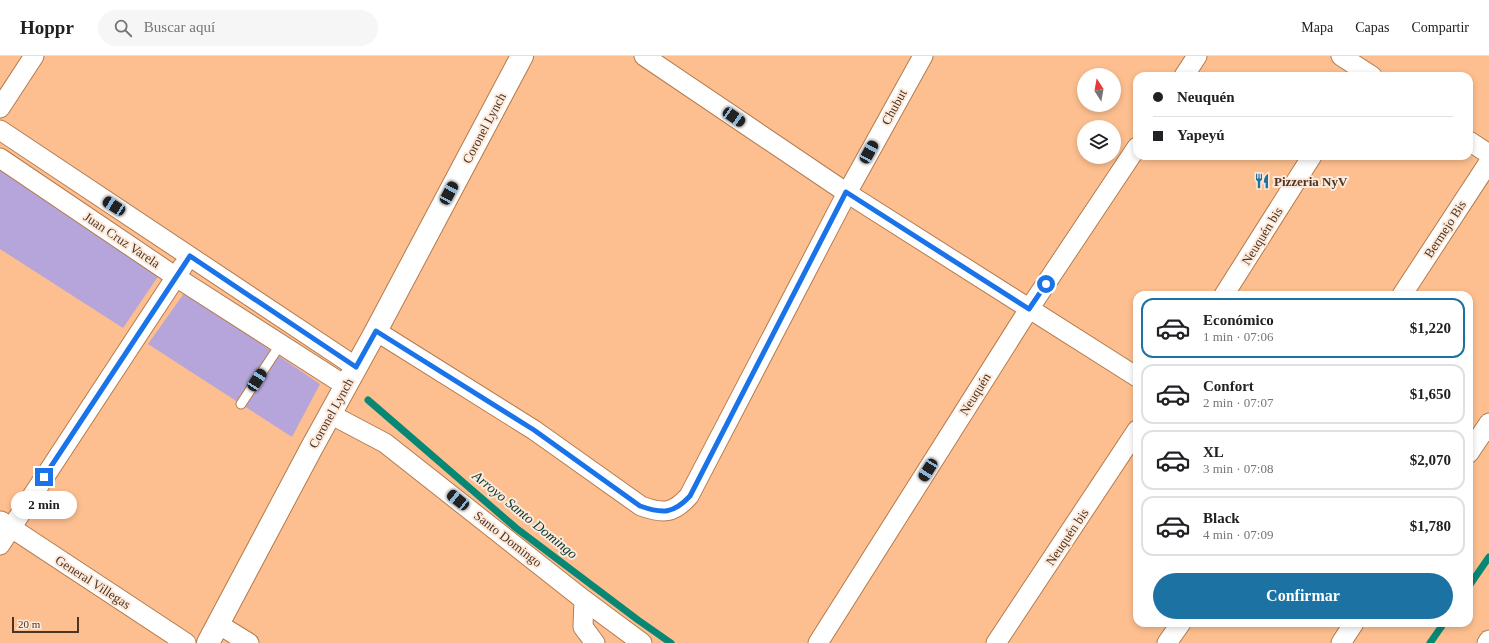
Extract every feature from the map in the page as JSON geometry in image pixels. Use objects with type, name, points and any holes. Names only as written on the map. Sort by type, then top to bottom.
[{"type":"street","points":[[0,108],[34,56]]},
{"type":"street","name":"Coronel Lynch","points":[[208,643],[522,56]]},
{"type":"street","points":[[644,56],[846,192],[1133,375]]},
{"type":"street","name":"Chubut","points":[[376,331],[534,430],[640,506],[668,512],[680,506],[690,496],[846,192],[923,56]]},
{"type":"street","points":[[1187,72],[1197,56]]},
{"type":"street","points":[[1341,56],[1363,72]]},
{"type":"street","points":[[0,130],[356,367]]},
{"type":"street","points":[[1473,144],[1489,154]]},
{"type":"street","name":"Neuquén","points":[[818,643],[1029,309],[1133,153]]},
{"type":"street","name":"Juan Cruz Varela","points":[[0,158],[280,345],[346,386]]},
{"type":"street","name":"Neuquén bis","points":[[1227,291],[1309,160]]},
{"type":"street","name":"Bermejo Bis","points":[[1405,291],[1489,162]]},
{"type":"street","points":[[0,545],[6,524],[190,256]]},
{"type":"street","name":"Santo Domingo","points":[[330,414],[385,443],[584,600],[642,643]]},
{"type":"street","points":[[1473,447],[1489,423]]},
{"type":"street","name":"Neuquén bis","points":[[996,643],[1133,436]]},
{"type":"street","name":"General Villegas","points":[[6,524],[186,643]]},
{"type":"street","points":[[584,600],[583,627],[595,643]]},
{"type":"street","points":[[218,624],[250,643]]},
{"type":"street","points":[[1167,643],[1178,627]]},
{"type":"street","points":[[1341,643],[1351,627]]},
{"type":"lane","points":[[241,404],[280,345]]},
{"type":"shaded area","points":[[0,167],[159,275],[123,328],[0,249]]},
{"type":"shaded area","points":[[185,292],[320,384],[292,437],[148,344]]},
{"type":"waterway","name":"Arroyo Santo Domingo","points":[[368,400],[516,528],[671,643]]},
{"type":"waterway","points":[[1473,580],[1489,557]]},
{"type":"waterway","points":[[1430,643],[1441,627]]},
{"type":"place","name":"Pizzeria NyV","points":[[1262,181]]},
{"type":"route","points":[[44,477],[190,256],[356,367],[376,331],[534,430],[640,506],[668,512],[680,506],[690,496],[846,192],[1029,309],[1046,284]]}]
